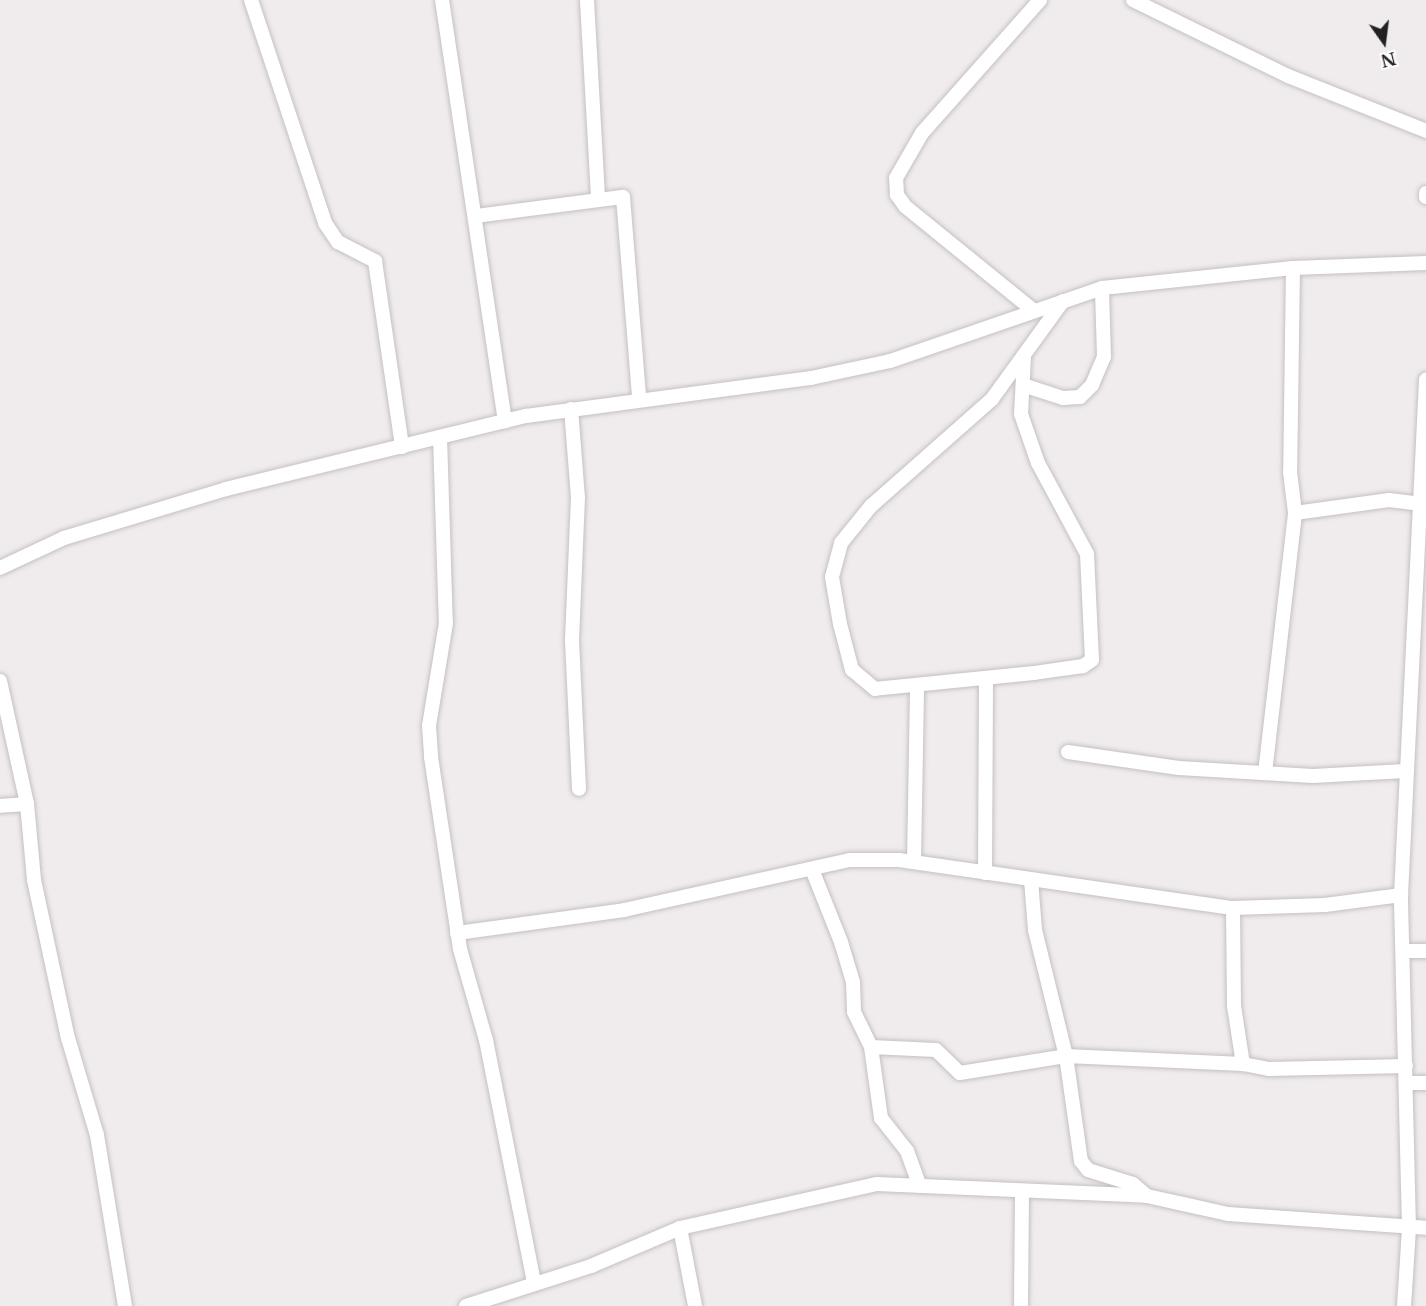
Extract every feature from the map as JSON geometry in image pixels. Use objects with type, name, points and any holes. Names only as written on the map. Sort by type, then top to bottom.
[{"type":"street","points":[[251,0],[325,223],[338,243],[375,261],[402,447]]},
{"type":"street","points":[[442,0],[505,421]]},
{"type":"street","points":[[587,0],[598,198]]},
{"type":"street","points":[[1034,311],[905,206],[897,195],[896,178],[922,133],[1040,0]]},
{"type":"street","points":[[1133,0],[1288,76],[1426,131]]},
{"type":"street","points":[[476,216],[598,198],[623,197],[639,398]]},
{"type":"street","points":[[0,568],[110,522],[440,437],[505,421],[571,409],[639,398],[811,378],[890,361],[1102,288],[1293,268],[1426,263]]},
{"type":"street","points":[[1265,773],[1295,513],[1290,472],[1293,268]]},
{"type":"street","points":[[1026,386],[1063,398],[1080,397],[1092,385],[1104,357],[1102,288]]},
{"type":"street","points":[[1024,357],[1026,386],[1021,414],[1035,453],[1087,554],[1094,649],[1083,666],[875,689],[852,670],[832,577],[835,558],[855,521],[992,399],[1063,301]]},
{"type":"street","points":[[1404,1306],[1409,1228],[1401,895],[1425,449],[1426,380]]},
{"type":"street","points":[[571,409],[578,497],[572,640],[579,789]]},
{"type":"street","points":[[440,437],[446,623],[429,726],[457,933],[486,1040],[534,1282]]},
{"type":"street","points":[[1295,513],[1389,500],[1422,504]]},
{"type":"street","points":[[985,873],[987,678]]},
{"type":"street","points":[[0,681],[27,804],[34,880],[68,1038],[97,1135],[125,1306]]},
{"type":"street","points":[[914,862],[917,686]]},
{"type":"street","points":[[1068,752],[1265,773],[1406,771]]},
{"type":"street","points":[[0,806],[27,804]]},
{"type":"street","points":[[457,933],[624,910],[813,872],[850,860],[914,862],[1233,908],[1325,905],[1401,895]]},
{"type":"street","points":[[813,872],[847,962],[854,1012],[871,1047],[881,1118],[907,1152],[920,1186]]},
{"type":"street","points":[[1031,880],[1035,930],[1066,1056],[1082,1161],[1088,1170],[1133,1184],[1147,1196]]},
{"type":"street","points":[[1233,908],[1234,1006],[1243,1064]]},
{"type":"street","points":[[1403,951],[1426,951]]},
{"type":"street","points":[[871,1047],[936,1050],[960,1073],[1066,1056],[1243,1064],[1269,1069],[1406,1066]]},
{"type":"street","points":[[1406,1083],[1426,1083]]},
{"type":"street","points":[[466,1306],[534,1282],[591,1266],[680,1228],[877,1184],[1022,1195],[1147,1196],[1228,1214],[1426,1228]]},
{"type":"street","points":[[1021,1306],[1022,1195]]},
{"type":"street","points":[[680,1228],[695,1306]]}]
